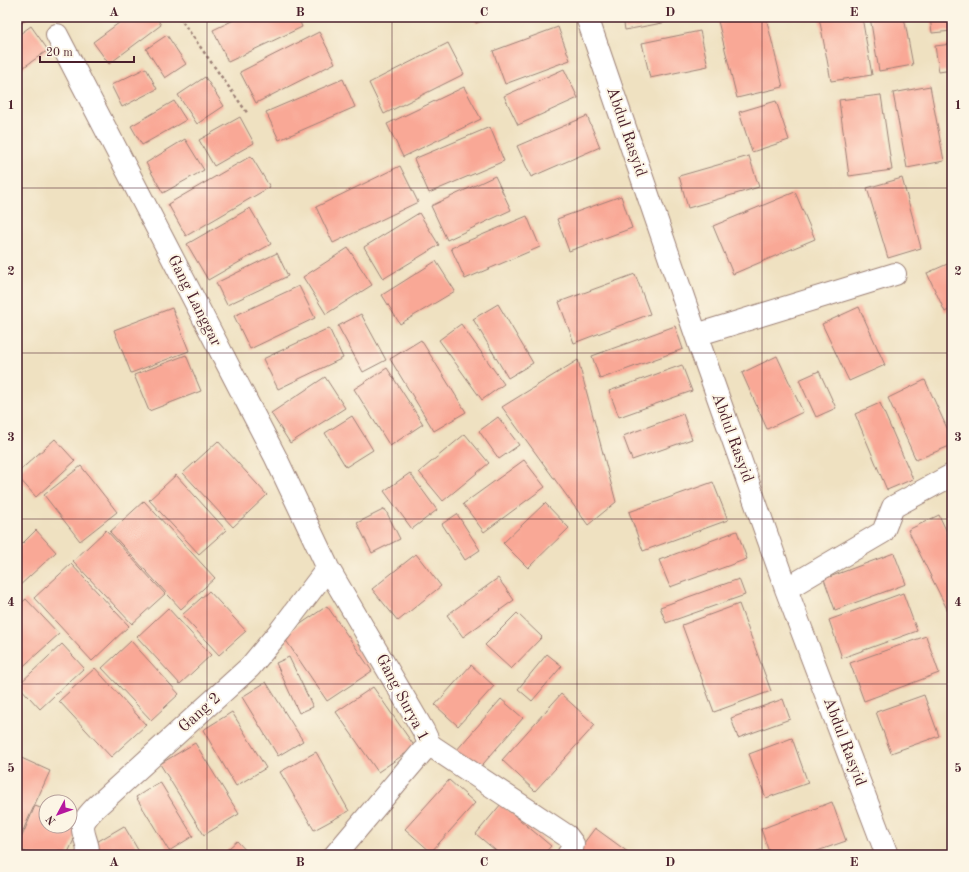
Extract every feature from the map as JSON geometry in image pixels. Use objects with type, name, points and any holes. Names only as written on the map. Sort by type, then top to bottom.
[{"type":"street","name":"Abdul Rasyid","points":[[586,17],[786,589],[888,855]]},
{"type":"street","name":"Gang Langgar","points":[[57,35],[272,451],[328,568]]},
{"type":"street","points":[[696,334],[895,274]]},
{"type":"street","points":[[786,589],[882,532],[893,507],[952,475]]},
{"type":"street","name":"Gang Surya 1","points":[[328,568],[423,730],[430,745],[422,752],[335,855]]},
{"type":"street","name":"Gang 2","points":[[87,855],[89,850],[82,828],[84,820],[96,807],[250,667],[280,631],[328,568]]},
{"type":"street","points":[[430,745],[567,836],[574,844],[568,855]]},
{"type":"path","points":[[179,17],[248,114]]},
{"type":"building","points":[[17,17],[30,17],[17,26]]},
{"type":"building","points":[[127,17],[156,17],[161,25],[109,64],[93,42]]},
{"type":"building","points":[[240,17],[298,17],[302,27],[228,62],[213,30]]},
{"type":"building","points":[[474,17],[493,17],[476,23]]},
{"type":"building","points":[[623,17],[689,17],[689,18],[625,30]]},
{"type":"building","points":[[717,17],[766,17],[783,87],[737,98]]},
{"type":"building","points":[[819,17],[862,17],[872,75],[831,81]]},
{"type":"building","points":[[870,17],[904,17],[913,65],[879,71]]},
{"type":"building","points":[[930,17],[952,17],[952,31],[932,33]]},
{"type":"building","points":[[31,26],[48,50],[17,72],[17,36]]},
{"type":"building","points":[[558,27],[570,60],[505,84],[493,51]]},
{"type":"building","points":[[700,31],[708,66],[650,78],[642,43]]},
{"type":"building","points":[[319,32],[335,63],[256,103],[240,72]]},
{"type":"building","points":[[167,35],[186,64],[165,78],[146,49]]},
{"type":"building","points":[[448,43],[464,74],[384,114],[369,83]]},
{"type":"building","points":[[952,44],[952,70],[939,72],[935,46]]},
{"type":"building","points":[[146,68],[157,89],[122,107],[111,85]]},
{"type":"building","points":[[564,69],[578,98],[518,125],[504,96]]},
{"type":"building","points":[[205,77],[224,106],[197,124],[178,95]]},
{"type":"building","points":[[343,79],[355,107],[279,140],[266,112]]},
{"type":"building","points":[[930,86],[944,161],[907,168],[893,93]]},
{"type":"building","points":[[464,87],[481,119],[403,157],[387,124]]},
{"type":"building","points":[[881,95],[892,170],[849,176],[839,100]]},
{"type":"building","points":[[174,101],[186,120],[142,145],[131,126]]},
{"type":"building","points":[[776,101],[789,140],[752,152],[739,112]]},
{"type":"building","points":[[587,116],[600,147],[531,177],[517,146]]},
{"type":"building","points":[[240,117],[254,143],[214,166],[199,140]]},
{"type":"building","points":[[490,127],[504,161],[429,193],[414,159]]},
{"type":"building","points":[[185,139],[204,170],[163,193],[146,163]]},
{"type":"building","points":[[251,156],[270,187],[186,236],[168,204]]},
{"type":"building","points":[[749,156],[759,187],[688,208],[679,176]]},
{"type":"building","points":[[400,166],[418,202],[333,243],[316,207]]},
{"type":"building","points":[[495,176],[511,210],[447,240],[431,206]]},
{"type":"building","points":[[902,178],[921,248],[888,258],[867,188]]},
{"type":"building","points":[[795,192],[815,239],[733,274],[713,226]]},
{"type":"building","points":[[621,196],[632,228],[569,251],[557,219]]},
{"type":"building","points":[[250,208],[271,244],[208,280],[187,244]]},
{"type":"building","points":[[419,213],[439,245],[383,279],[364,247]]},
{"type":"building","points":[[527,216],[540,247],[465,279],[451,248]]},
{"type":"building","points":[[348,248],[372,285],[326,314],[303,277]]},
{"type":"building","points":[[277,253],[288,276],[227,305],[216,283]]},
{"type":"building","points":[[436,261],[455,291],[400,324],[382,295]]},
{"type":"building","points":[[952,262],[952,308],[945,312],[927,273]]},
{"type":"building","points":[[635,274],[650,314],[574,343],[559,302]]},
{"type":"building","points":[[299,286],[315,318],[250,349],[234,316]]},
{"type":"building","points":[[498,304],[533,363],[508,378],[473,319]]},
{"type":"building","points":[[859,307],[885,365],[849,381],[822,324]]},
{"type":"building","points":[[172,308],[189,351],[131,373],[114,330]]},
{"type":"building","points":[[361,314],[386,360],[363,372],[338,326]]},
{"type":"building","points":[[461,324],[504,384],[482,400],[439,340]]},
{"type":"building","points":[[675,326],[683,349],[600,379],[592,356]]},
{"type":"building","points":[[329,328],[343,358],[278,389],[263,359]]},
{"type":"building","points":[[421,340],[466,412],[434,431],[390,359]]},
{"type":"building","points":[[186,355],[201,391],[149,411],[134,375]]},
{"type":"building","points":[[777,356],[803,412],[767,429],[742,373]]},
{"type":"building","points":[[578,360],[616,502],[588,525],[502,407]]},
{"type":"building","points":[[682,365],[692,391],[619,417],[609,391]]},
{"type":"building","points":[[387,368],[423,424],[390,446],[354,389]]},
{"type":"building","points":[[819,371],[836,408],[816,417],[799,380]]},
{"type":"building","points":[[325,377],[345,408],[290,443],[271,413]]},
{"type":"building","points":[[925,380],[952,439],[952,445],[916,460],[888,398]]},
{"type":"building","points":[[880,403],[913,479],[887,490],[855,414]]},
{"type":"building","points":[[683,414],[692,439],[632,460],[623,436]]},
{"type":"building","points":[[352,416],[373,450],[346,467],[325,433]]},
{"type":"building","points":[[498,417],[519,445],[499,459],[479,431]]},
{"type":"building","points":[[465,434],[489,463],[443,501],[419,472]]},
{"type":"building","points":[[55,439],[75,461],[36,497],[17,476],[17,473]]},
{"type":"building","points":[[218,441],[267,495],[233,527],[183,473]]},
{"type":"building","points":[[524,460],[545,487],[484,532],[463,504]]},
{"type":"building","points":[[81,466],[117,512],[80,541],[44,495]]},
{"type":"building","points":[[410,473],[437,510],[412,529],[384,491]]},
{"type":"building","points":[[176,475],[226,530],[199,554],[149,500]]},
{"type":"building","points":[[713,482],[728,520],[643,551],[629,512]]},
{"type":"building","points":[[144,501],[215,578],[181,609],[110,532]]},
{"type":"building","points":[[545,503],[569,528],[528,568],[503,543]]},
{"type":"building","points":[[385,509],[400,539],[372,553],[357,523]]},
{"type":"building","points":[[457,514],[480,550],[465,560],[442,524]]},
{"type":"building","points":[[939,515],[952,543],[952,614],[950,615],[908,530]]},
{"type":"building","points":[[36,530],[56,552],[17,588],[17,549]]},
{"type":"building","points":[[106,530],[165,594],[132,624],[73,561]]},
{"type":"building","points":[[737,531],[747,559],[670,587],[659,560]]},
{"type":"building","points":[[894,553],[906,584],[835,610],[824,579]]},
{"type":"building","points":[[416,554],[441,586],[398,621],[372,589]]},
{"type":"building","points":[[71,564],[129,626],[92,661],[34,598]]},
{"type":"building","points":[[498,578],[514,600],[463,637],[447,615]]},
{"type":"building","points":[[739,579],[745,595],[666,623],[660,607]]},
{"type":"building","points":[[209,591],[246,631],[219,655],[182,615]]},
{"type":"building","points":[[903,593],[917,631],[842,658],[829,620]]},
{"type":"building","points":[[26,599],[59,634],[17,672],[17,607]]},
{"type":"building","points":[[739,604],[771,691],[714,712],[682,625]]},
{"type":"building","points":[[327,606],[372,671],[327,701],[283,636]]},
{"type":"building","points":[[168,608],[211,655],[180,684],[137,637]]},
{"type":"building","points":[[517,613],[542,637],[511,669],[485,645]]},
{"type":"building","points":[[926,636],[939,673],[864,701],[850,663]]},
{"type":"building","points":[[131,641],[179,694],[151,720],[102,668]]},
{"type":"building","points":[[62,644],[84,668],[40,709],[18,685]]},
{"type":"building","points":[[547,654],[562,666],[532,701],[518,689]]},
{"type":"building","points":[[289,657],[313,707],[299,713],[276,663]]},
{"type":"building","points":[[471,665],[494,686],[458,726],[435,705]]},
{"type":"building","points":[[95,668],[146,725],[111,757],[59,701]]},
{"type":"building","points":[[266,682],[303,741],[278,756],[242,697]]},
{"type":"building","points":[[373,687],[415,747],[378,772],[336,712]]},
{"type":"building","points":[[561,694],[595,725],[535,791],[502,760]]},
{"type":"building","points":[[924,695],[939,736],[891,753],[876,712]]},
{"type":"building","points":[[501,699],[523,718],[477,771],[456,751]]},
{"type":"building","points":[[783,699],[790,719],[738,738],[731,718]]},
{"type":"building","points":[[232,712],[266,768],[236,786],[203,730]]},
{"type":"building","points":[[792,738],[808,783],[766,798],[749,754]]},
{"type":"building","points":[[195,743],[239,814],[204,835],[160,764]]},
{"type":"building","points":[[316,752],[349,811],[314,830],[280,772]]},
{"type":"building","points":[[17,756],[50,771],[40,794],[38,794],[38,797],[20,837],[17,836]]},
{"type":"building","points":[[449,780],[475,803],[431,852],[405,829]]},
{"type":"building","points":[[160,782],[193,836],[169,851],[136,797]]},
{"type":"building","points":[[832,802],[846,841],[806,855],[770,855],[761,829]]},
{"type":"building","points":[[501,804],[551,846],[543,855],[501,855],[476,834]]},
{"type":"building","points":[[35,806],[38,807],[38,834],[76,834],[67,855],[33,855],[17,848]]},
{"type":"building","points":[[124,826],[141,855],[102,855],[95,843]]},
{"type":"building","points":[[595,828],[632,855],[575,855]]},
{"type":"building","points":[[237,841],[250,855],[221,855]]}]
